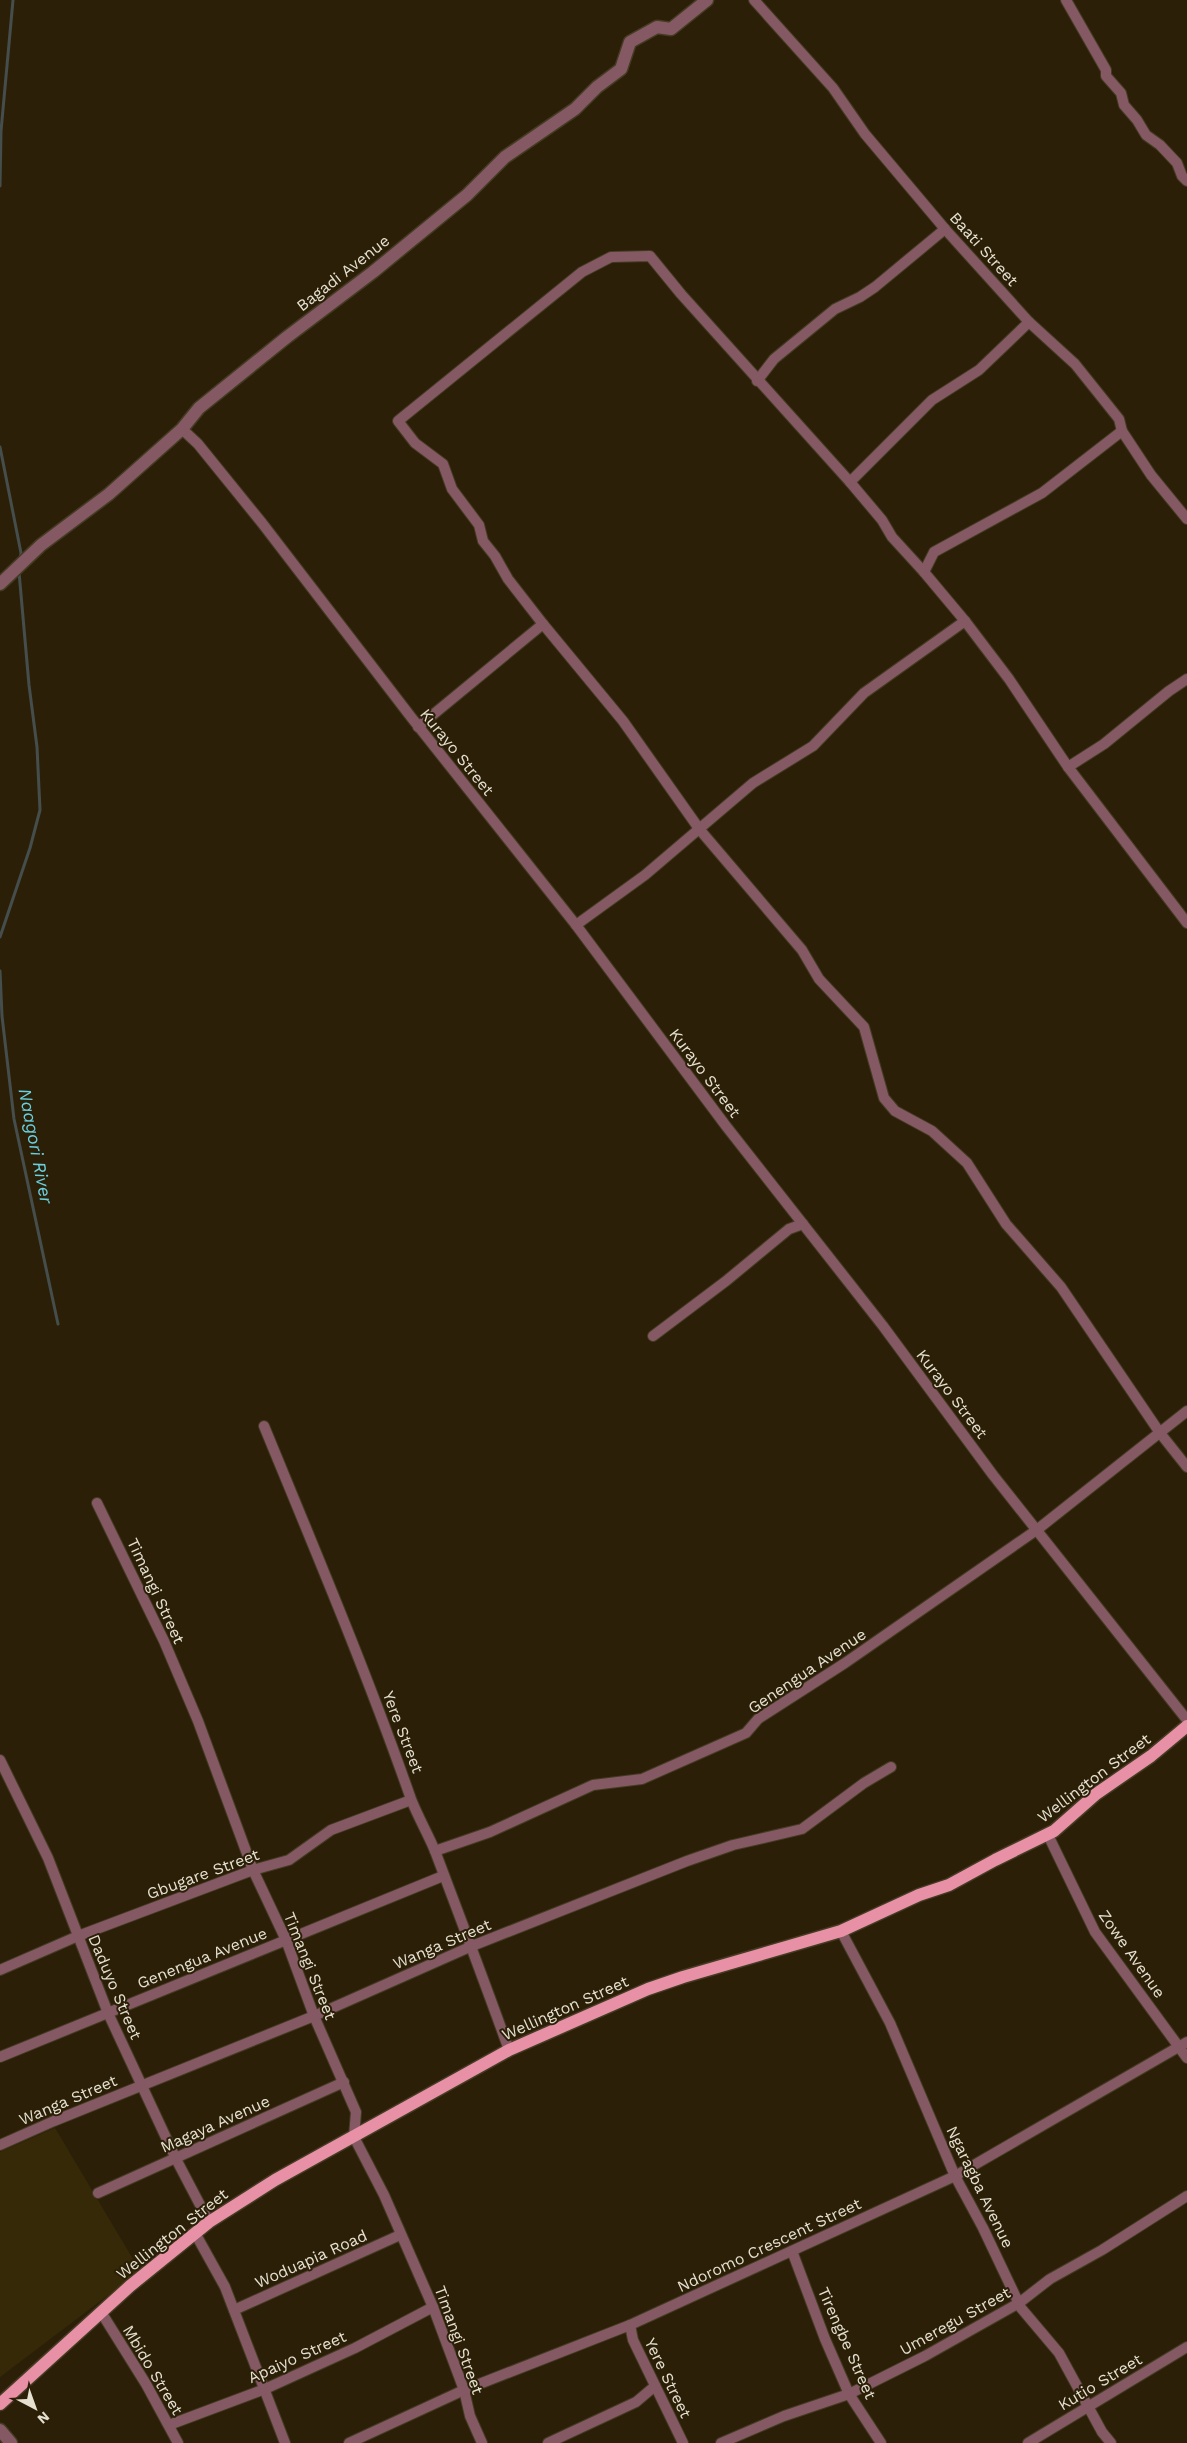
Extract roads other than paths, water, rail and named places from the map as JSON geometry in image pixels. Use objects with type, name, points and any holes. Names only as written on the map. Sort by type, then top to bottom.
[{"type":"main road","name":"Wellington Street","points":[[0,2404],[130,2286],[194,2233],[275,2180],[509,2050],[648,1989],[841,1931],[919,1895],[949,1885],[995,1860],[1048,1835],[1096,1794],[1151,1756],[1187,1726]]},
{"type":"street","name":"Bagadi Avenue","points":[[0,584],[41,545],[109,494],[182,429],[198,408],[373,272],[467,194],[505,157],[575,109],[597,86],[621,68],[630,42],[657,27],[672,29],[706,0]]},
{"type":"street","name":"Baati Street","points":[[754,0],[833,88],[865,134],[945,229],[1029,322],[1075,364],[1119,419],[1122,431],[1151,476],[1187,519]]},
{"type":"street","points":[[1066,0],[1106,70],[1106,76],[1121,93],[1124,105],[1137,120],[1146,135],[1160,145],[1177,163],[1182,176],[1187,181]]},
{"type":"street","points":[[757,381],[774,359],[835,309],[860,297],[874,287],[945,229]]},
{"type":"street","points":[[1187,923],[1068,767],[1009,680],[965,621],[892,537],[882,520],[850,482],[757,381],[650,256],[611,257],[582,272],[398,421],[415,443],[443,464],[452,489],[479,525],[484,541],[508,579],[623,721],[700,830],[802,950],[819,979],[864,1027],[884,1098],[895,1111],[932,1131],[967,1163],[1006,1224],[1061,1287],[1160,1433],[1187,1467]]},
{"type":"street","points":[[850,482],[932,400],[979,370],[1029,322]]},
{"type":"street","name":"Kurayo Street","points":[[182,429],[198,444],[274,539],[418,726],[576,925],[726,1126],[994,1475],[1038,1529],[1114,1630],[1187,1720]]},
{"type":"street","points":[[924,572],[934,552],[1042,493],[1122,431]]},
{"type":"street","points":[[576,925],[646,875],[753,783],[813,746],[864,693],[965,621]]},
{"type":"street","points":[[418,726],[543,624]]},
{"type":"street","points":[[1068,767],[1104,744],[1168,691],[1187,679]]},
{"type":"street","points":[[653,1336],[726,1281],[789,1229],[803,1224]]},
{"type":"street","name":"Genengua Avenue","points":[[434,1851],[498,1828],[593,1785],[642,1779],[746,1733],[758,1719],[846,1663],[1038,1529],[1187,1411]]},
{"type":"street","name":"Yere Street","points":[[264,1426],[354,1646],[411,1800],[434,1851],[442,1876],[472,1946],[509,2050]]},
{"type":"street","name":"Timangi Street","points":[[97,1503],[164,1641],[194,1712],[253,1870],[286,1940],[314,2016],[356,2112],[354,2137],[384,2195],[433,2307],[464,2390],[470,2416],[482,2443]]},
{"type":"street","name":"Daduyo Street","points":[[0,1760],[48,1858],[108,2013],[141,2086],[209,2222]]},
{"type":"street","name":"Wanga Street","points":[[0,2145],[314,2016],[472,1946],[687,1861],[733,1845],[802,1829],[864,1783],[890,1767]]},
{"type":"street","name":"Gbugare Street","points":[[0,1970],[78,1936],[253,1870],[289,1860],[331,1830],[411,1800]]},
{"type":"street","name":"Zowe Avenue","points":[[1048,1835],[1095,1932],[1183,2045],[1187,2058]]},
{"type":"street","name":"Genengua Avenue","points":[[0,2057],[442,1876]]},
{"type":"street","name":"Ngaragba Avenue","points":[[841,1931],[890,2023],[955,2176],[983,2228],[1020,2308],[1059,2353],[1102,2432],[1111,2443]]},
{"type":"street","name":"Ndoromo Crescent Street","points":[[348,2443],[464,2390],[630,2325],[955,2176],[1183,2045]]},
{"type":"street","name":"Magaya Avenue","points":[[98,2193],[344,2082]]},
{"type":"street","name":"Umeregu Street","points":[[721,2443],[784,2416],[849,2394],[925,2356],[1019,2304],[1050,2279],[1102,2250],[1187,2196]]},
{"type":"street","points":[[194,2233],[225,2287],[285,2443]]},
{"type":"street","name":"Woduapia Road","points":[[234,2310],[400,2235]]},
{"type":"street","name":"Tirengbe Street","points":[[792,2251],[825,2339],[849,2394],[881,2443]]},
{"type":"street","name":"Apaiyo Street","points":[[169,2425],[265,2389],[355,2348],[433,2307]]},
{"type":"street","name":"Mbido Street","points":[[101,2312],[178,2443]]},
{"type":"street","name":"Yere Street","points":[[630,2325],[633,2340],[683,2443]]},
{"type":"street","name":"Kutio Street","points":[[1028,2443],[1187,2347]]},
{"type":"street","points":[[548,2443],[636,2402],[655,2386]]},
{"type":"street","points":[[0,2430],[11,2443]]},
{"type":"waterway","name":"Naagori River","points":[[0,186],[1,131],[13,0]]},
{"type":"waterway","name":"Naagori River","points":[[0,447],[21,553],[20,559]]},
{"type":"waterway","name":"Naagori River","points":[[0,937],[30,848],[40,810],[37,747],[29,685],[19,572]]},
{"type":"waterway","name":"Naagori River","points":[[0,971],[2,1016],[14,1119],[58,1324]]}]
